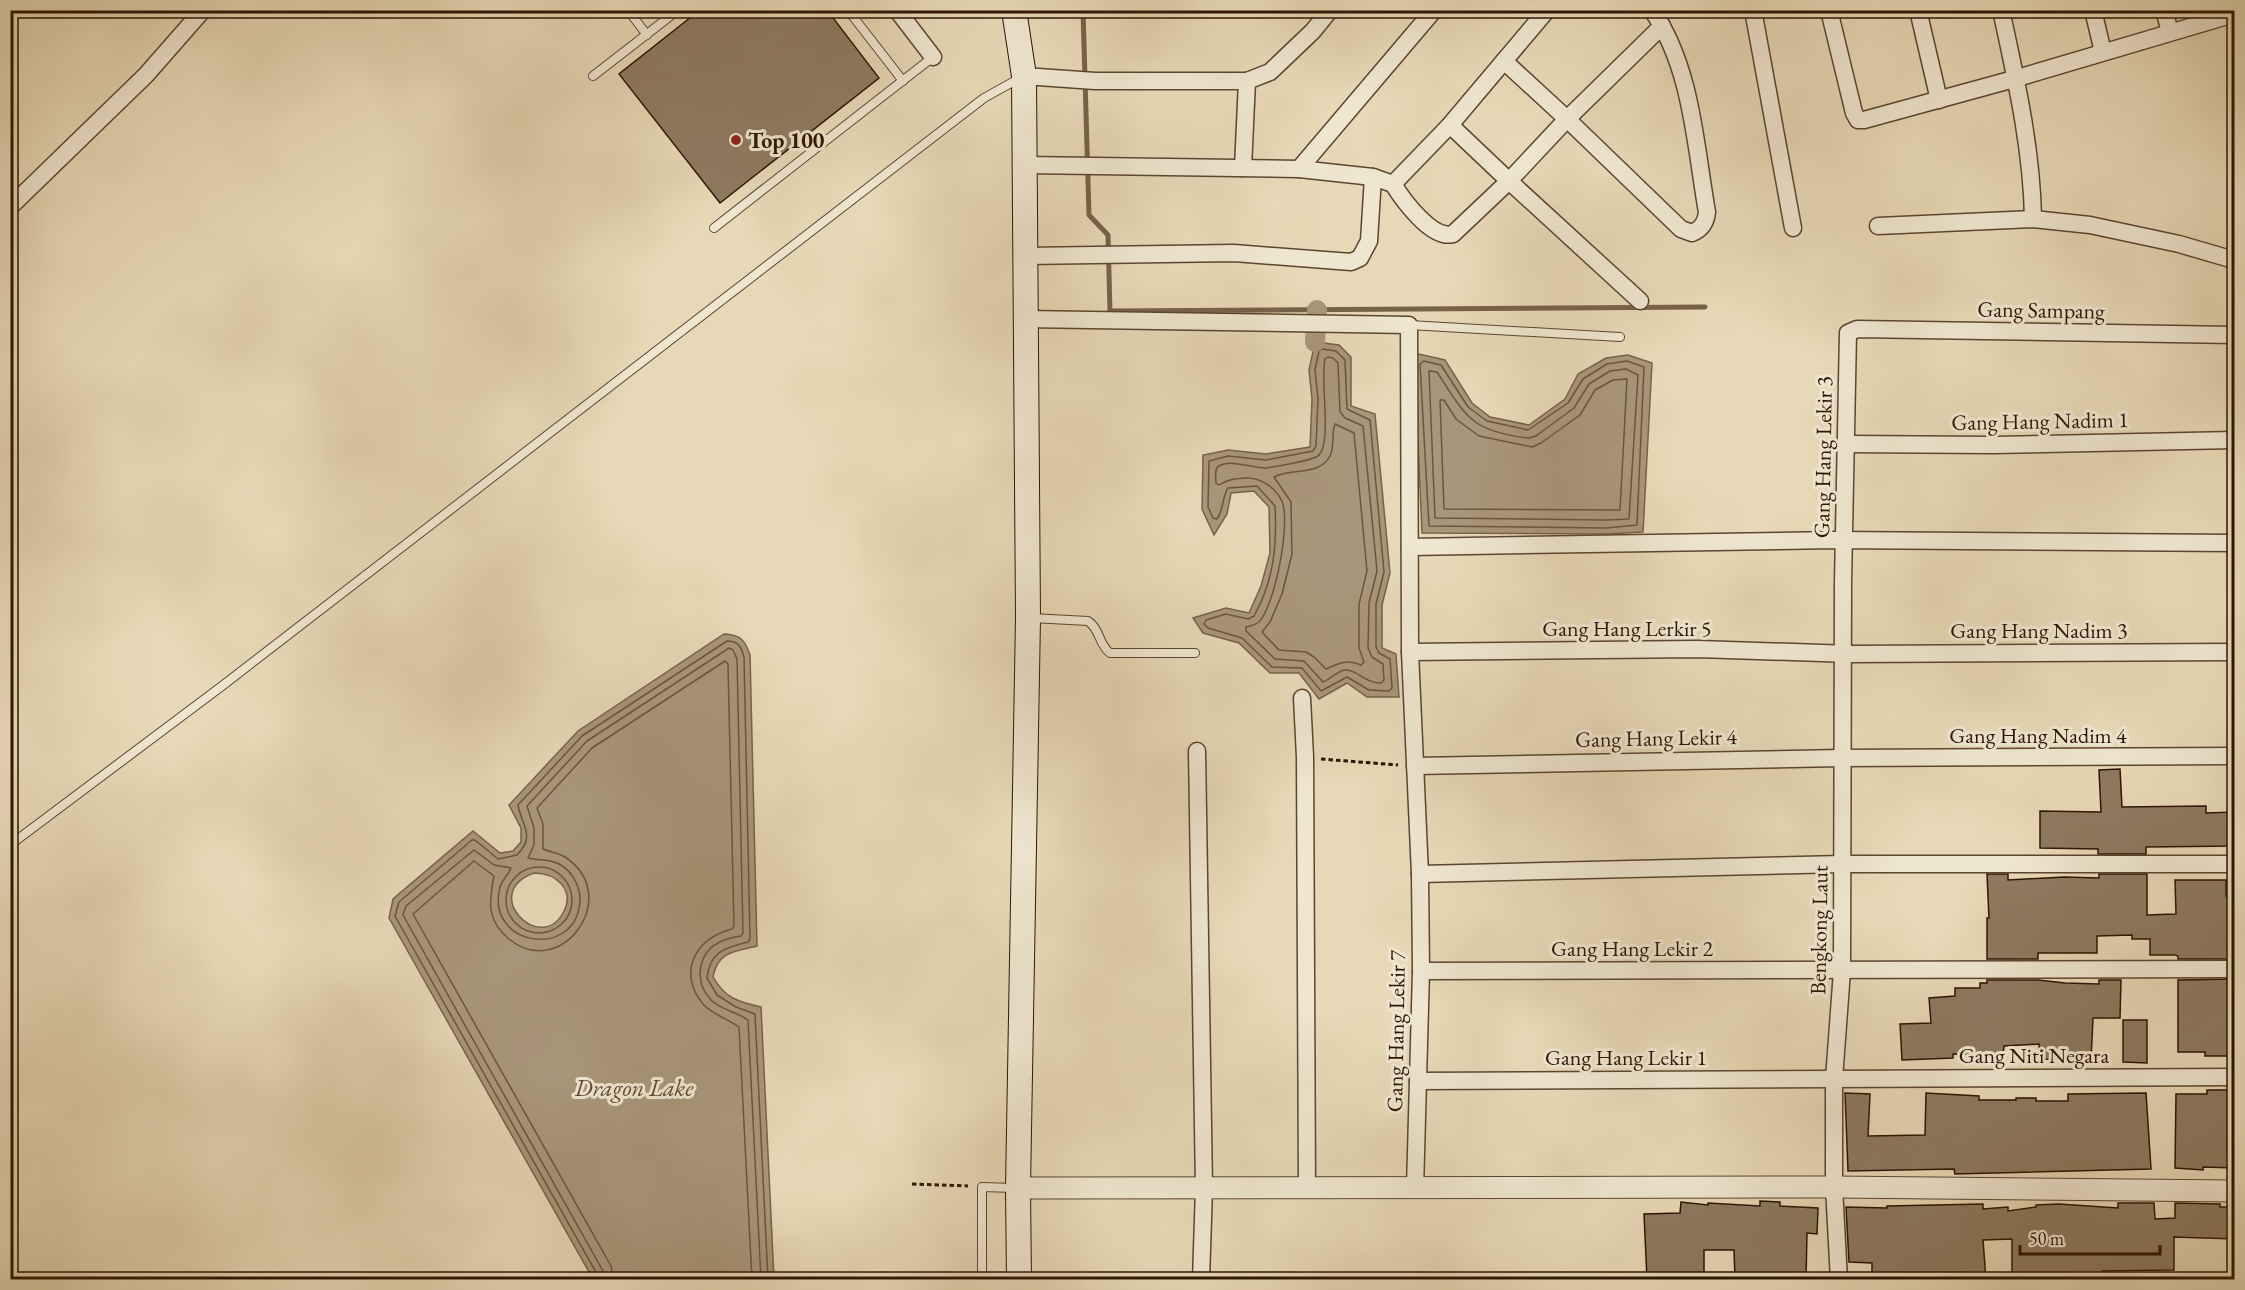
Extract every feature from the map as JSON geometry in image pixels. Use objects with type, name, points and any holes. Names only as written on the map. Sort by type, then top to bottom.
[{"type":"main road","points":[[1014,10],[1024,76],[1028,618],[1018,1188],[1019,1280]]},
{"type":"street","points":[[10,207],[146,75],[204,10]]},
{"type":"street","points":[[897,10],[933,57]]},
{"type":"street","points":[[1024,76],[1095,81],[1247,81],[1270,72],[1330,10]]},
{"type":"street","points":[[1299,169],[1434,10]]},
{"type":"street","points":[[1393,184],[1450,125],[1547,10]]},
{"type":"street","points":[[1504,61],[1568,119],[1681,229],[1692,233],[1702,226],[1707,212],[1688,97],[1679,63],[1652,10]]},
{"type":"street","points":[[1829,10],[1854,113],[1858,120],[2014,79],[2235,14]]},
{"type":"street","points":[[1918,10],[1939,100]]},
{"type":"street","points":[[2001,10],[2031,175],[2033,219]]},
{"type":"street","points":[[2093,10],[2103,52]]},
{"type":"street","points":[[2164,10],[2170,32]]},
{"type":"street","points":[[1758,12],[1793,228]]},
{"type":"street","points":[[1025,165],[1094,168],[1299,169],[1373,177],[1393,184],[1406,205],[1438,232],[1447,236],[1453,234],[1509,181],[1662,26]]},
{"type":"street","points":[[1243,168],[1247,81]]},
{"type":"street","points":[[1450,125],[1640,301]]},
{"type":"street","points":[[1025,256],[1091,253],[1234,253],[1351,262],[1360,258],[1369,241],[1373,177]]},
{"type":"street","points":[[1878,226],[2033,219],[2090,225],[2179,244],[2235,260]]},
{"type":"street","points":[[1024,319],[1409,325]]},
{"type":"street","name":"Gang Hang Lekir 7","points":[[1409,325],[1410,652],[1420,874],[1421,971],[1415,1189]]},
{"type":"street","name":"Gang Sampang","points":[[1848,333],[1857,329],[2235,335]]},
{"type":"street","name":"Gang Hang Lekir 3","points":[[1843,582],[1848,333]]},
{"type":"street","name":"Gang Hang Nadim 1","points":[[1845,444],[2235,440]]},
{"type":"street","points":[[1410,547],[1844,540],[2235,543]]},
{"type":"street","name":"Bengkong Laut","points":[[1839,1280],[1834,1187],[1834,1079],[1842,971],[1843,582]]},
{"type":"street","name":"Gang Hang Lerkir 5","points":[[1410,652],[1698,648],[1843,654]]},
{"type":"street","name":"Gang Hang Nadim 3","points":[[1843,654],[2235,652]]},
{"type":"street","points":[[1302,698],[1305,757],[1307,1189]]},
{"type":"street","points":[[1197,751],[1204,1188],[1201,1280]]},
{"type":"street","name":"Gang Hang Nadim 4","points":[[1842,758],[2235,756]]},
{"type":"street","name":"Gang Hang Lekir 4","points":[[1415,766],[1471,763],[1842,758]]},
{"type":"street","points":[[1420,874],[1843,864],[2235,864]]},
{"type":"street","name":"Gang Hang Lekir 2","points":[[1421,971],[2235,969]]},
{"type":"street","name":"Gang Niti Negara","points":[[1834,1079],[2235,1077]]},
{"type":"street","name":"Gang Hang Lekir 1","points":[[1418,1081],[1834,1079]]},
{"type":"street","points":[[1018,1188],[1834,1187],[2235,1191]]},
{"type":"lane","points":[[628,10],[647,35]]},
{"type":"lane","points":[[594,76],[678,10]]},
{"type":"lane","points":[[848,10],[903,81]]},
{"type":"lane","points":[[714,228],[933,57]]},
{"type":"lane","points":[[10,845],[222,686],[984,98],[1024,76]]},
{"type":"lane","points":[[1409,325],[1620,337]]},
{"type":"lane","points":[[1028,618],[1088,621],[1110,653],[1195,653]]},
{"type":"lane","points":[[982,1280],[982,1187],[1018,1188]]},
{"type":"path","points":[[1305,757],[1415,766]]},
{"type":"path","points":[[912,1184],[982,1187]]},
{"type":"water","points":[[1315,342],[1339,345],[1351,357],[1351,406],[1375,414],[1390,573],[1382,605],[1382,648],[1396,654],[1399,697],[1367,697],[1347,683],[1319,699],[1299,673],[1270,673],[1239,643],[1203,633],[1193,618],[1226,608],[1249,613],[1261,586],[1270,553],[1269,507],[1254,491],[1231,493],[1227,514],[1214,535],[1202,509],[1203,455],[1228,450],[1266,454],[1310,447],[1312,399],[1309,370]]},
{"type":"water","points":[[1414,353],[1445,360],[1472,403],[1490,417],[1529,425],[1565,399],[1578,374],[1606,358],[1628,355],[1652,363],[1643,532],[1606,534],[1422,533]]},
{"type":"water","name":"Dragon Lake","points":[[724,634],[742,639],[746,646],[750,655],[757,946],[728,954],[718,962],[713,977],[722,990],[733,998],[761,1007],[774,1279],[593,1279],[389,918],[393,899],[473,831],[500,853],[513,851],[521,842],[521,828],[509,805],[578,731]],"holes":[[[534,873],[542,874],[562,884],[567,897],[563,913],[553,924],[541,927],[529,924],[519,916],[513,906],[512,894],[519,882]]]},
{"type":"building","name":"Top 100","points":[[700,10],[827,10],[879,78],[720,203],[619,74]]},
{"type":"building","points":[[2120,769],[2122,807],[2206,806],[2206,813],[2235,812],[2235,846],[2146,847],[2146,854],[2098,854],[2098,849],[2040,848],[2040,811],[2101,812],[2099,770]]},
{"type":"building","points":[[1987,874],[2008,874],[2008,880],[2099,878],[2099,874],[2147,874],[2147,915],[2176,914],[2175,880],[2226,880],[2226,896],[2235,896],[2235,915],[2228,915],[2228,959],[2178,959],[2175,955],[2150,955],[2150,939],[2132,939],[2132,935],[2097,936],[2097,953],[2038,953],[2038,959],[1987,959],[1987,918],[1989,918]]},
{"type":"building","points":[[2235,979],[2235,1056],[2205,1056],[2205,1052],[2178,1052],[2178,980]]},
{"type":"building","points":[[1987,980],[2038,980],[2099,984],[2099,980],[2121,980],[2120,1018],[2093,1018],[2091,1060],[2040,1059],[2039,1044],[2004,1046],[2003,1055],[1953,1054],[1953,1058],[1902,1060],[1900,1024],[1931,1023],[1929,998],[1955,996],[1955,988],[1980,988],[1980,983],[1987,983]]},
{"type":"building","points":[[2123,1020],[2147,1020],[2147,1063],[2123,1062]]},
{"type":"building","points":[[2207,1090],[2235,1090],[2235,1168],[2203,1167],[2203,1170],[2175,1168],[2176,1094],[2207,1094]]},
{"type":"building","points":[[1845,1093],[1870,1094],[1868,1136],[1925,1135],[1926,1093],[1979,1096],[1979,1100],[2036,1098],[2036,1101],[2068,1101],[2068,1094],[2146,1093],[2151,1169],[1955,1174],[1954,1169],[1848,1171]]},
{"type":"building","points":[[1760,1201],[1780,1202],[1780,1206],[1818,1208],[1817,1234],[1807,1233],[1806,1280],[1784,1280],[1785,1277],[1735,1278],[1734,1250],[1704,1250],[1704,1275],[1673,1274],[1673,1279],[1647,1279],[1644,1214],[1680,1213],[1681,1202],[1760,1206]]},
{"type":"building","points":[[2118,1203],[2154,1203],[2155,1219],[2175,1218],[2175,1203],[2220,1204],[2220,1207],[2235,1207],[2235,1239],[2174,1237],[2174,1270],[2102,1271],[2102,1273],[2035,1278],[2035,1280],[2012,1280],[2012,1239],[1983,1240],[1986,1279],[1872,1280],[1872,1263],[1849,1262],[1846,1207],[1887,1208],[1887,1206],[1983,1204],[1983,1209],[2008,1207],[2008,1211],[2036,1207],[2036,1205],[2059,1204],[2118,1208]]},
{"type":"waterway","points":[[1083,10],[1089,215],[1108,235],[1110,311],[1705,307]]},
{"type":"waterway","points":[[1315,342],[1317,310]]},
{"type":"place","name":"Top 100","points":[[736,140]]}]
